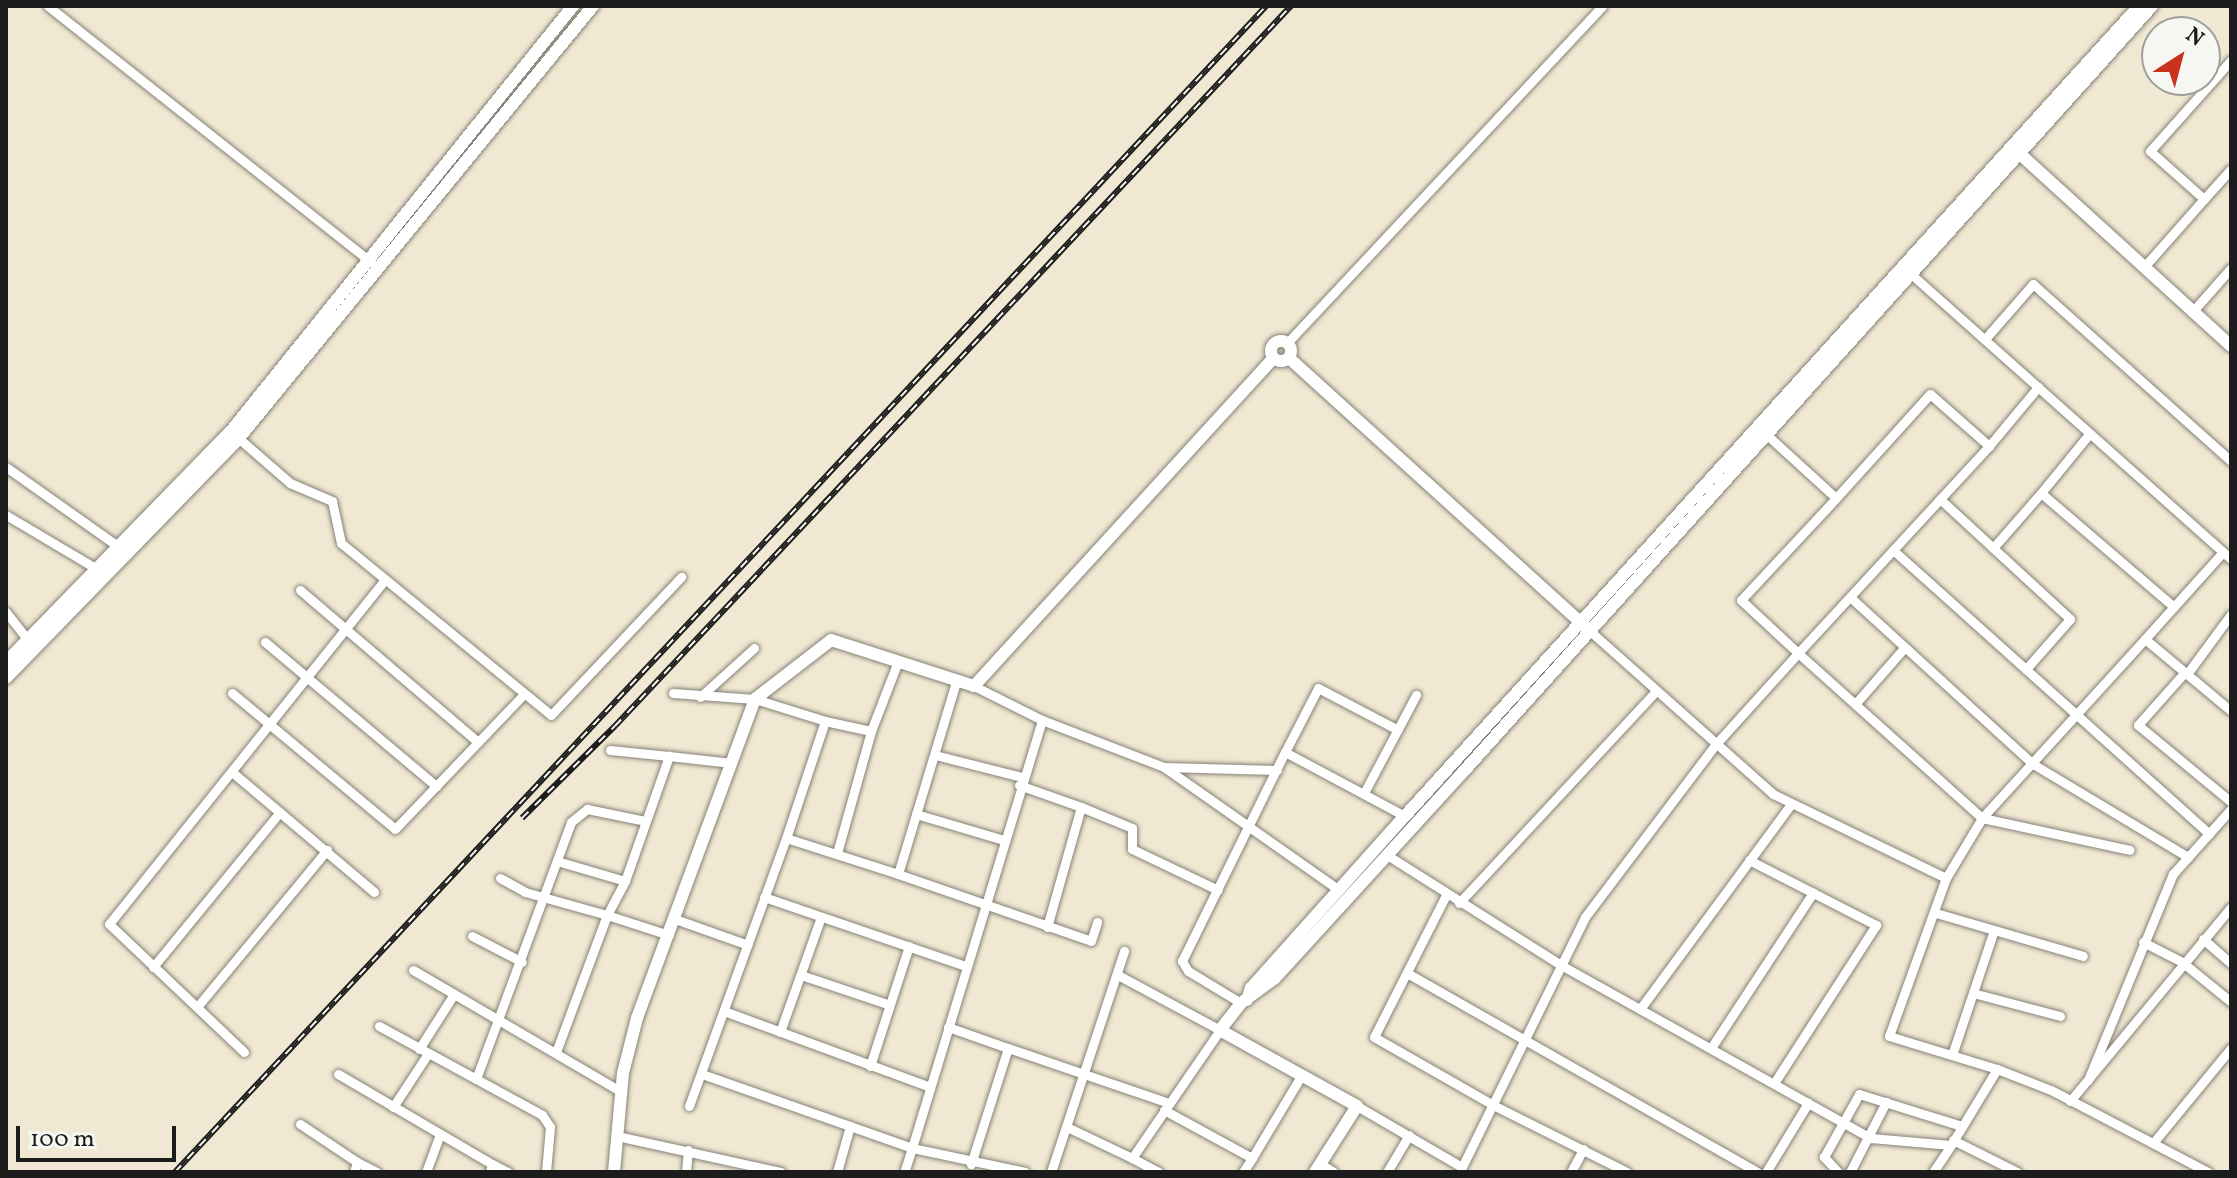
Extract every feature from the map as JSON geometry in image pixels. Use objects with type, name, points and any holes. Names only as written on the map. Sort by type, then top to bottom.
[{"type":"street","points":[[48,6],[378,268]]},
{"type":"street","points":[[6,678],[31,644],[97,569],[235,435],[367,259],[573,6]]},
{"type":"street","points":[[6,662],[31,644],[235,435],[378,268],[593,6]]},
{"type":"street","points":[[974,686],[1273,358],[1274,343],[1287,343],[1602,6]]},
{"type":"street","points":[[1244,1001],[1275,978],[1590,631],[1736,461],[2139,6]]},
{"type":"street","points":[[1132,1158],[1251,988],[1580,621],[1736,461],[1767,435],[2152,6]]},
{"type":"street","points":[[2204,199],[2150,151],[2231,60]]},
{"type":"street","points":[[2020,154],[2231,346]]},
{"type":"street","points":[[2144,267],[2231,169]]},
{"type":"street","points":[[2193,311],[2231,268]]},
{"type":"street","points":[[1911,274],[2227,555],[2174,607],[2077,718],[1982,818],[1946,878],[1936,913],[1889,1036],[1997,1069],[2070,1101],[2208,1172]]},
{"type":"street","points":[[1985,339],[2033,284],[2231,461]]},
{"type":"street","points":[[1287,343],[1289,358],[1580,621],[1654,693],[1715,745],[1791,804],[1946,878]]},
{"type":"street","points":[[1273,358],[1289,358]]},
{"type":"street","points":[[1118,975],[1409,1135],[1461,1169],[1527,1041],[1585,917],[1715,745],[1989,446],[2038,387]]},
{"type":"street","points":[[1989,446],[1930,394],[1741,600],[1982,818],[2130,850]]},
{"type":"street","points":[[1993,548],[2090,433]]},
{"type":"street","points":[[235,435],[290,483],[332,501],[341,543],[551,715],[559,711],[681,577]]},
{"type":"street","points":[[1767,435],[1836,498]]},
{"type":"street","points":[[6,467],[119,547]]},
{"type":"street","points":[[2041,493],[2174,607]]},
{"type":"street","points":[[1940,499],[2070,619],[2026,669]]},
{"type":"street","points":[[6,515],[97,569]]},
{"type":"street","points":[[1893,550],[2209,834]]},
{"type":"street","points":[[244,1052],[109,924],[385,580]]},
{"type":"street","points":[[300,590],[478,742]]},
{"type":"street","points":[[1850,597],[2033,764],[2188,857]]},
{"type":"street","points":[[6,612],[31,644]]},
{"type":"street","points":[[2231,614],[2186,673],[2138,725],[2231,802]]},
{"type":"street","points":[[2145,639],[2231,711]]},
{"type":"street","points":[[614,1172],[622,1092],[633,1031],[755,699],[831,640],[897,664],[974,686],[1042,720],[1164,767],[1248,829],[1339,890]]},
{"type":"street","points":[[265,642],[436,786]]},
{"type":"street","points":[[1856,703],[1905,647]]},
{"type":"street","points":[[700,697],[754,648]]},
{"type":"street","points":[[837,853],[871,731],[897,664]]},
{"type":"street","points":[[898,874],[956,682]]},
{"type":"street","points":[[1244,1001],[1183,966],[1318,688],[1398,730]]},
{"type":"street","points":[[232,693],[395,829],[523,695]]},
{"type":"street","points":[[673,693],[755,699],[825,721],[871,731]]},
{"type":"street","points":[[1459,903],[1654,693]]},
{"type":"street","points":[[1365,791],[1416,695]]},
{"type":"street","points":[[904,1172],[1020,781],[1042,720]]},
{"type":"street","points":[[689,1106],[825,721]]},
{"type":"street","points":[[610,750],[732,763]]},
{"type":"street","points":[[1285,752],[1365,791],[1405,816]]},
{"type":"street","points":[[935,755],[1020,781],[1132,828],[1132,849],[1218,890]]},
{"type":"street","points":[[556,1052],[607,915],[625,881],[669,756]]},
{"type":"street","points":[[1164,767],[1277,770]]},
{"type":"street","points":[[232,772],[374,892]]},
{"type":"street","points":[[1640,1009],[1791,804]]},
{"type":"street","points":[[1047,927],[1081,807]]},
{"type":"street","points":[[476,1079],[522,962],[571,822],[587,809],[645,821]]},
{"type":"street","points":[[2088,1080],[2173,874],[2231,809]]},
{"type":"street","points":[[153,967],[280,812]]},
{"type":"street","points":[[916,814],[1004,840]]},
{"type":"street","points":[[786,838],[1091,941],[1097,922]]},
{"type":"street","points":[[197,1007],[327,850]]},
{"type":"street","points":[[1387,855],[1561,965],[1871,1138],[1952,1143],[2013,1171]]},
{"type":"street","points":[[1749,860],[1876,925],[1774,1083]]},
{"type":"street","points":[[557,861],[625,881]]},
{"type":"street","points":[[500,878],[525,892],[546,895],[669,935]]},
{"type":"street","points":[[1711,1048],[1813,893]]},
{"type":"street","points":[[1446,895],[1374,1037],[1493,1105],[1627,1172]]},
{"type":"street","points":[[764,897],[965,966]]},
{"type":"street","points":[[2070,1101],[2182,962],[2231,907]]},
{"type":"street","points":[[1936,913],[2083,956]]},
{"type":"street","points":[[780,1032],[821,917]]},
{"type":"street","points":[[675,919],[748,945]]},
{"type":"street","points":[[1952,1055],[1994,930]]},
{"type":"street","points":[[472,936],[522,962]]},
{"type":"street","points":[[2203,939],[2231,963]]},
{"type":"street","points":[[2143,942],[2182,962],[2231,1002]]},
{"type":"street","points":[[870,1066],[887,1004],[909,946]]},
{"type":"street","points":[[1051,1172],[1124,951]]},
{"type":"street","points":[[413,970],[622,1092]]},
{"type":"street","points":[[1407,973],[1758,1172]]},
{"type":"street","points":[[801,975],[887,1004]]},
{"type":"street","points":[[1973,993],[2060,1016]]},
{"type":"street","points":[[393,1107],[454,994]]},
{"type":"street","points":[[724,1011],[928,1086]]},
{"type":"street","points":[[379,1026],[548,1123],[546,1172]]},
{"type":"street","points":[[948,1027],[1083,1072],[1166,1107],[1252,1158]]},
{"type":"street","points":[[971,1164],[1008,1048]]},
{"type":"street","points":[[2153,1143],[2231,1048]]},
{"type":"street","points":[[1933,1172],[1997,1069]]},
{"type":"street","points":[[338,1074],[491,1168],[508,1172]]},
{"type":"street","points":[[702,1074],[912,1148],[971,1164],[1025,1172]]},
{"type":"street","points":[[1243,1172],[1301,1076]]},
{"type":"street","points":[[1838,1172],[1824,1157],[1859,1094],[1962,1126]]},
{"type":"street","points":[[1850,1172],[1871,1138],[1886,1102]]},
{"type":"street","points":[[1766,1172],[1808,1103]]},
{"type":"street","points":[[1334,1172],[1318,1168],[1357,1106]]},
{"type":"street","points":[[300,1124],[356,1167],[377,1172]]},
{"type":"street","points":[[837,1172],[850,1126]]},
{"type":"street","points":[[1067,1127],[1158,1172]]},
{"type":"street","points":[[426,1172],[440,1134]]},
{"type":"street","points":[[1387,1172],[1409,1135]]},
{"type":"street","points":[[617,1136],[688,1150],[747,1168],[781,1172]]},
{"type":"street","points":[[1571,1172],[1583,1149]]},
{"type":"street","points":[[686,1172],[688,1150]]},
{"type":"railway","points":[[175,1172],[1266,6]]},
{"type":"railway","points":[[522,818],[615,726],[1291,6]]}]
